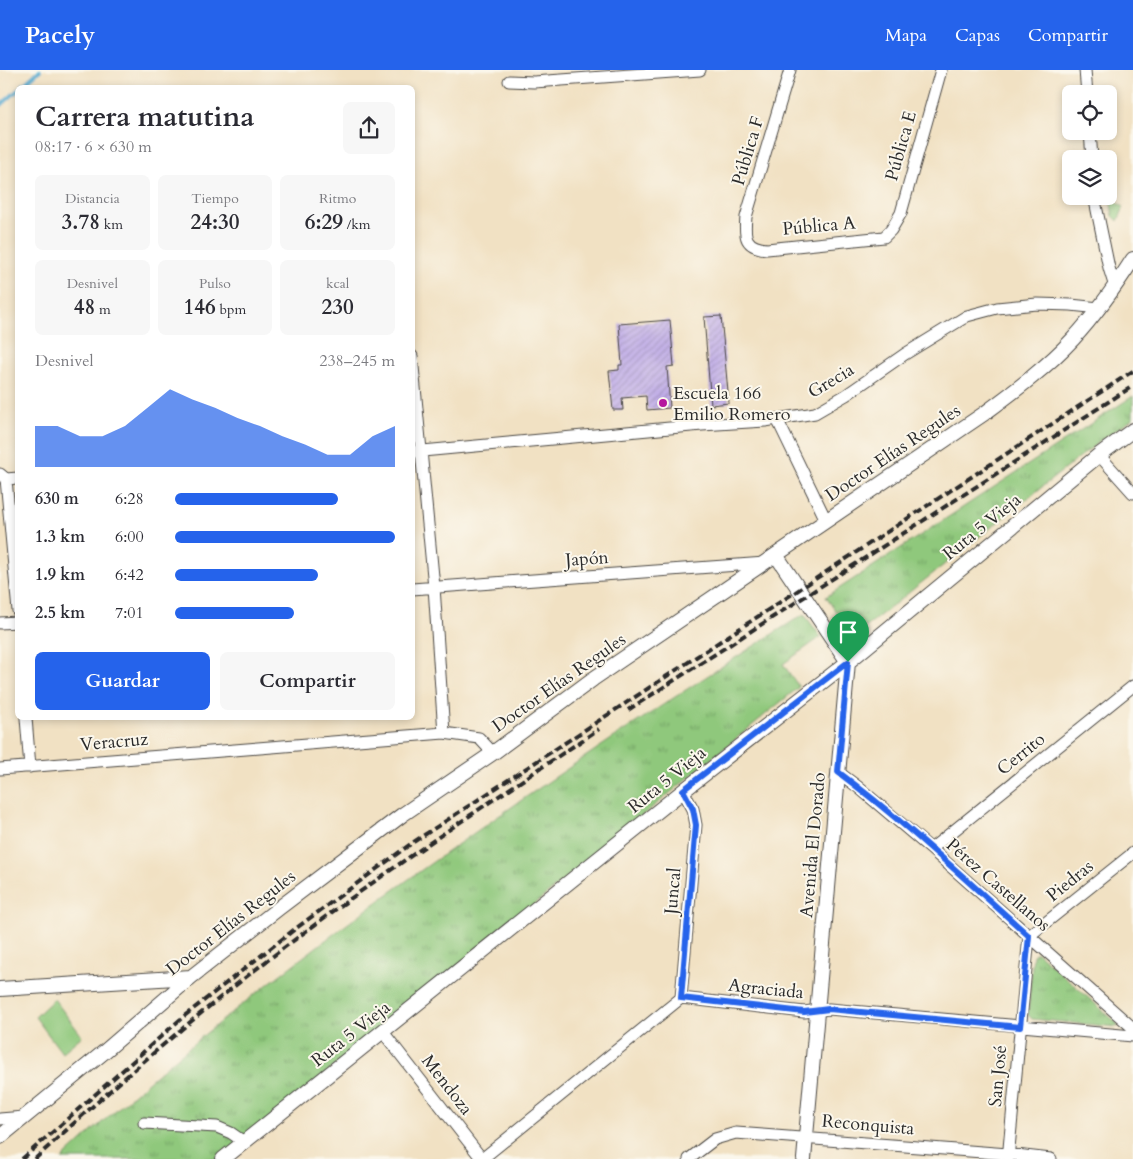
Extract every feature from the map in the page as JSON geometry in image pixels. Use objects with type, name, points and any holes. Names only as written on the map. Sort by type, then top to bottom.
[{"type":"street","points":[[509,81],[534,82],[700,70]]},
{"type":"street","points":[[788,70],[797,70]]},
{"type":"street","name":"Pública F","points":[[748,243],[744,232],[746,218],[788,70]]},
{"type":"street","name":"Pública E","points":[[891,230],[900,213],[941,70]]},
{"type":"street","points":[[1085,70],[1086,85]]},
{"type":"street","points":[[1096,205],[1109,268],[1115,287]]},
{"type":"street","name":"Pública A","points":[[748,243],[757,248],[767,249],[875,239],[884,237],[891,230]]},
{"type":"street","name":"Doctor Elías Regules","points":[[0,1137],[104,1052],[190,977],[402,815],[493,753],[594,680],[1015,391],[1061,351],[1099,308],[1133,259]]},
{"type":"street","name":"Grecia","points":[[417,451],[777,419],[815,413],[846,395],[905,354],[967,316],[997,308],[1037,304],[1099,308]]},
{"type":"street","points":[[415,413],[417,451],[434,587],[444,734]]},
{"type":"street","points":[[777,419],[826,520]]},
{"type":"street","name":"Ruta 5 Vieja","points":[[223,1159],[384,1032],[683,790],[848,662],[1099,455],[1133,430]]},
{"type":"street","points":[[1099,455],[1133,493]]},
{"type":"street","points":[[8,477],[15,571]]},
{"type":"street","points":[[770,559],[848,662]]},
{"type":"street","name":"Japón","points":[[415,589],[770,559]]},
{"type":"street","points":[[0,623],[15,622]]},
{"type":"street","name":"Avenida El Dorado","points":[[804,1159],[848,662]]},
{"type":"street","name":"Cerrito","points":[[931,849],[1133,686]]},
{"type":"street","points":[[26,720],[30,767]]},
{"type":"street","name":"Veracruz","points":[[0,769],[444,734],[479,738],[493,753]]},
{"type":"street","name":"Pérez Castellanos","points":[[838,772],[931,849],[1131,1023]]},
{"type":"street","name":"Juncal","points":[[681,998],[696,825],[693,809],[683,790]]},
{"type":"street","name":"Piedras","points":[[1029,936],[1133,853]]},
{"type":"street","name":"San José","points":[[1008,1156],[1029,936]]},
{"type":"street","points":[[0,989],[190,977]]},
{"type":"street","points":[[482,1159],[681,998]]},
{"type":"street","name":"Agraciada","points":[[681,998],[804,1012],[829,1009],[1133,1036]]},
{"type":"street","name":"Mendoza","points":[[384,1032],[482,1159]]},
{"type":"street","points":[[0,1119],[24,1118]]},
{"type":"street","points":[[144,1123],[217,1127],[231,1133],[244,1142]]},
{"type":"street","name":"Reconquista","points":[[689,1159],[715,1140],[736,1133],[1051,1159]]},
{"type":"green space","points":[[1117,203],[1124,207],[1118,221],[1113,216],[1111,205],[1117,205]]},
{"type":"green space","points":[[1133,396],[1133,418],[1100,441],[853,637],[826,597]]},
{"type":"green space","points":[[804,614],[821,637],[783,664],[799,687],[469,958],[219,1159],[62,1159],[195,1042],[382,898],[662,705]]},
{"type":"green space","points":[[1037,952],[1119,1025],[1117,1027],[1032,1019],[1028,1015],[1033,955]]},
{"type":"green space","points":[[54,999],[82,1036],[62,1053],[35,1017]]},
{"type":"building","points":[[721,316],[729,403],[711,405],[704,317]]},
{"type":"building","points":[[670,320],[674,366],[667,367],[670,408],[647,410],[646,396],[622,398],[623,410],[613,410],[609,371],[619,370],[619,365],[622,365],[619,324]]},
{"type":"waterway","points":[[23,85],[40,70]]},
{"type":"waterway","points":[[0,106],[15,93]]},
{"type":"railway","points":[[22,1159],[183,1017],[295,929],[412,843],[1133,371]]},
{"type":"railway","points":[[628,710],[1133,386]]},
{"type":"railway","points":[[35,1159],[165,1043],[266,961],[411,856],[599,729]]},
{"type":"place","name":"Escuela 166 Emilio Romero","points":[[663,403]]},
{"type":"route","points":[[848,662],[838,772],[931,849],[1029,936],[1020,1027],[829,1009],[804,1012],[681,998],[696,825],[693,809],[683,790],[848,662]]}]
